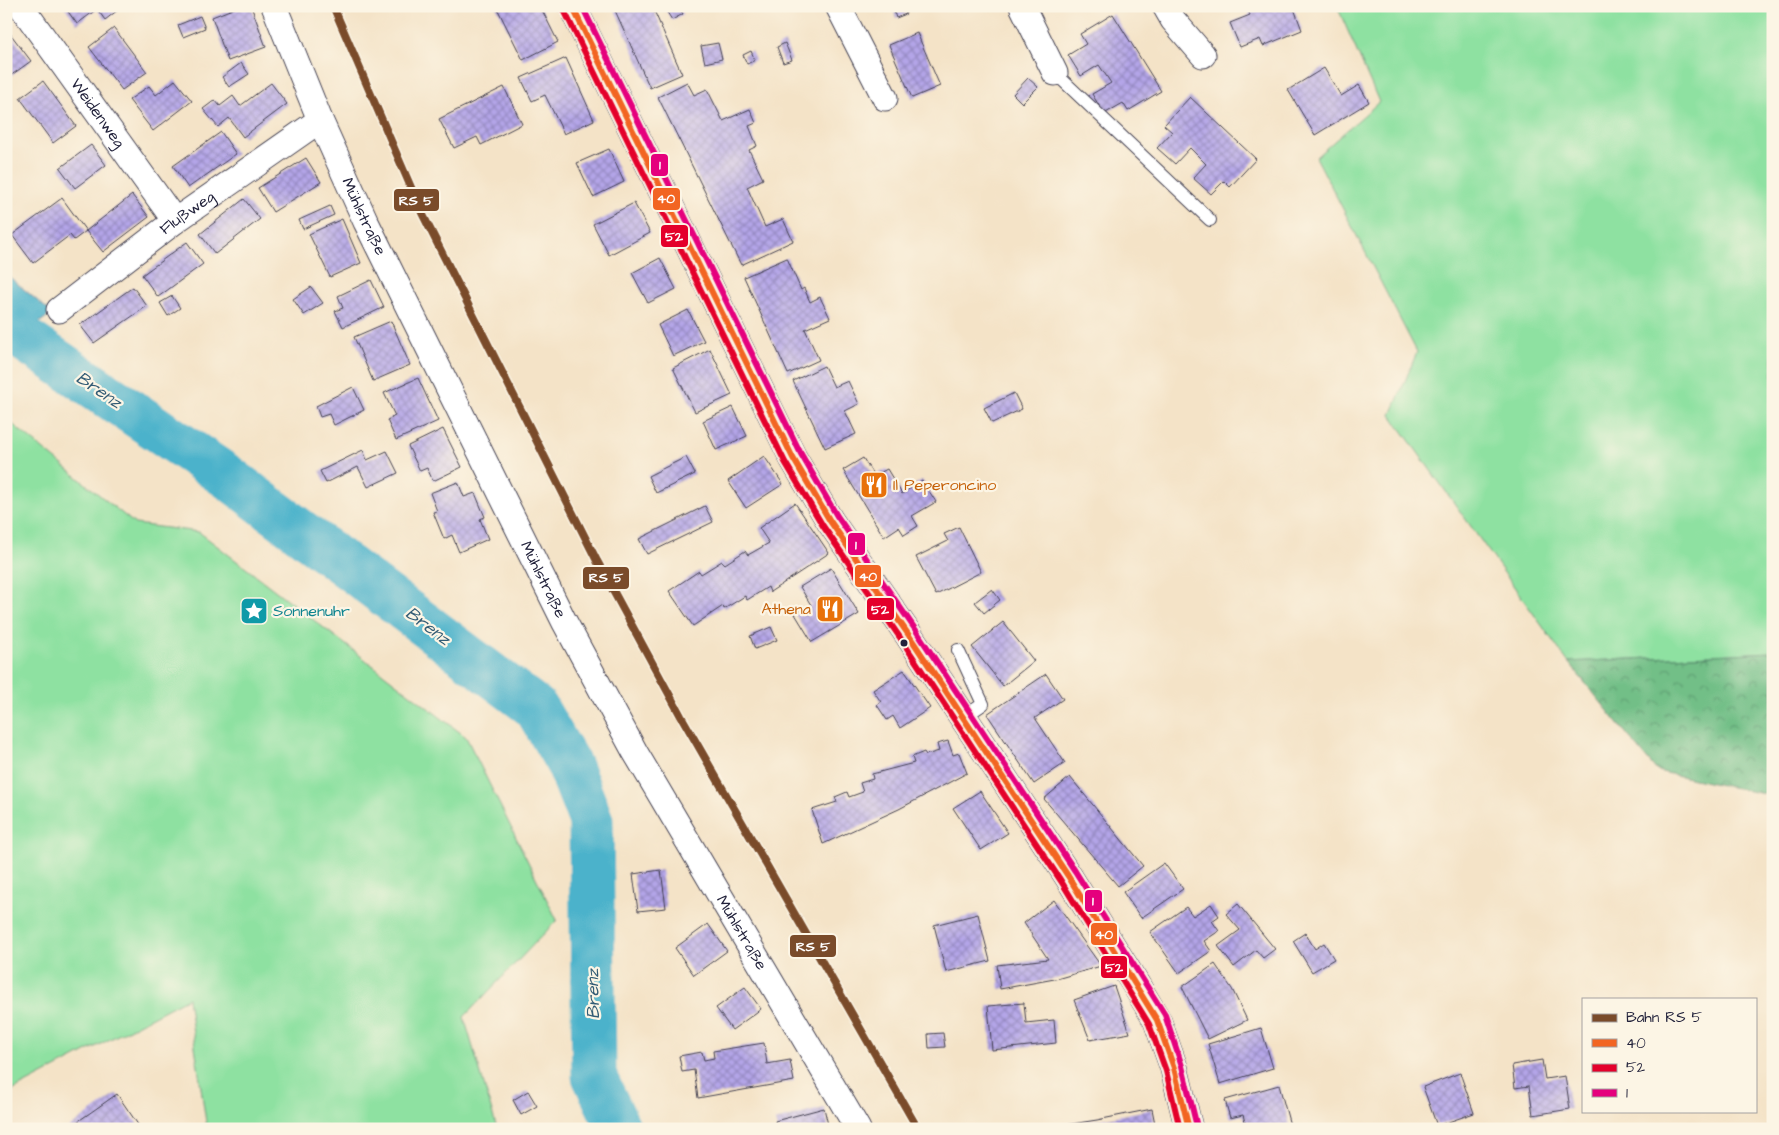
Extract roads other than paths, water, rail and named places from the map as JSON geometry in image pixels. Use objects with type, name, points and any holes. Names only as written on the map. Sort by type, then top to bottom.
[{"type":"street","name":"Weidenweg","points":[[21,6],[175,221]]},
{"type":"street","name":"Mühlstraße","points":[[274,6],[320,120],[366,222],[564,621],[635,752],[858,1129]]},
{"type":"street","points":[[572,6],[793,458],[830,521],[964,718],[1068,876],[1157,1020],[1174,1068],[1189,1129]]},
{"type":"street","points":[[838,6],[886,98]]},
{"type":"street","points":[[1022,6],[1055,73]]},
{"type":"street","points":[[1165,6],[1173,20],[1203,55]]},
{"type":"street","name":"Flußweg","points":[[59,310],[175,221],[320,120]]},
{"type":"lane","points":[[1055,73],[1210,220]]},
{"type":"lane","points":[[958,650],[984,704],[964,718]]},
{"type":"water","points":[[6,274],[52,313],[6,348]]},
{"type":"waterway","name":"Brenz","points":[[6,327],[228,477],[536,708],[570,767],[591,821],[594,1076],[619,1129]]},
{"type":"place","name":"Il Peperoncino","points":[[874,485]]},
{"type":"place","name":"Athena","points":[[830,609]]},
{"type":"place","name":"Sonnenuhr","points":[[254,611]]}]
